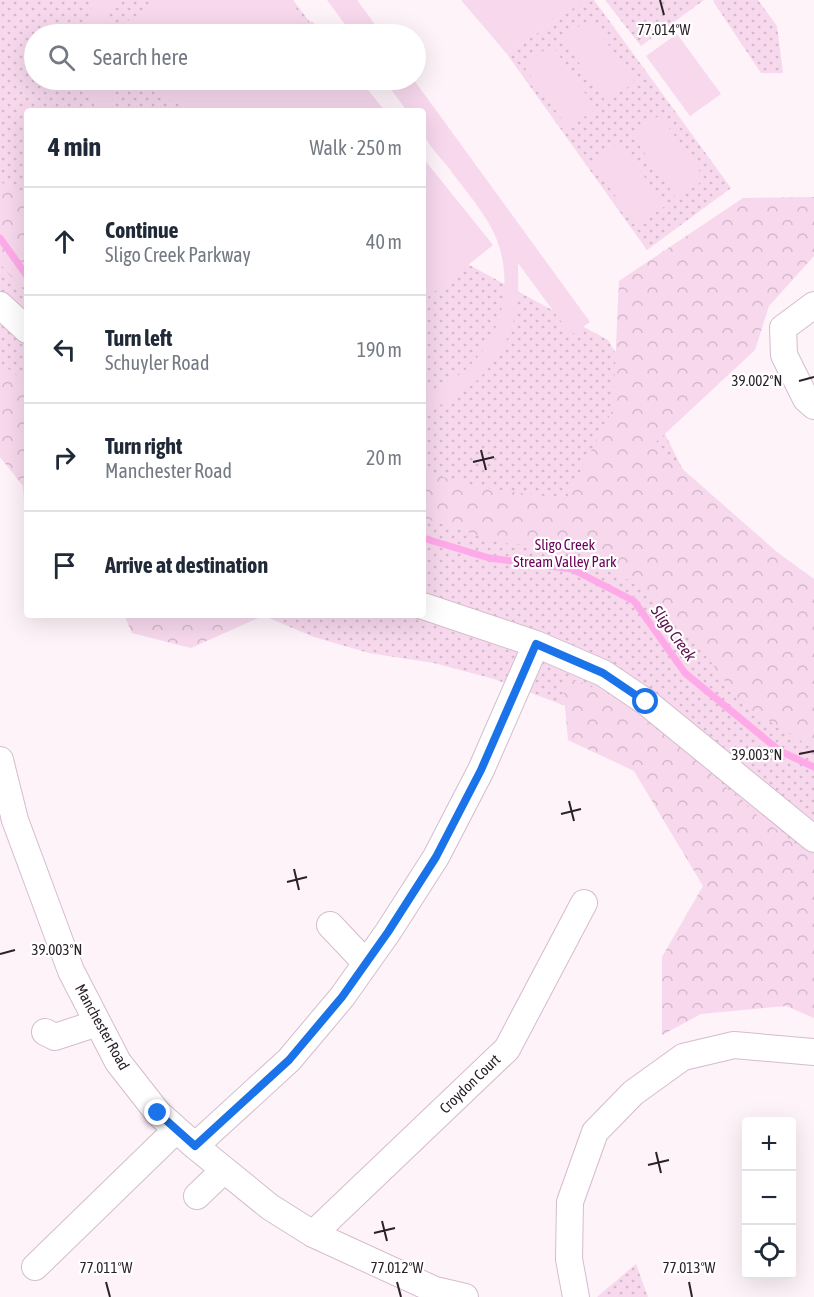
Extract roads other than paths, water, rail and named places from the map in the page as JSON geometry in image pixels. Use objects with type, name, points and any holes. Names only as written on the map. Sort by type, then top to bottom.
[{"type":"street","points":[[0,305],[24,327]]},
{"type":"street","points":[[814,305],[783,328],[784,355],[806,399],[814,406]]},
{"type":"street","points":[[426,607],[536,644],[603,673],[646,702],[814,839]]},
{"type":"street","points":[[35,1267],[186,1138],[289,1060],[342,997],[436,857],[481,770],[536,644]]},
{"type":"street","name":"Manchester Road","points":[[0,760],[15,819],[67,960],[118,1062],[158,1113],[270,1207],[313,1234],[435,1290],[465,1297]]},
{"type":"street","name":"Croydon Court","points":[[313,1234],[507,1049],[584,903]]},
{"type":"street","points":[[330,925],[366,963]]},
{"type":"street","points":[[45,1032],[55,1037],[98,1023]]},
{"type":"street","points":[[576,1297],[569,1259],[570,1202],[594,1132],[633,1093],[683,1057],[734,1045],[814,1052]]},
{"type":"street","points":[[197,1196],[224,1170]]},
{"type":"waterway","name":"Sligo Creek","points":[[0,238],[24,272]]},
{"type":"waterway","name":"Sligo Creek","points":[[426,539],[489,558],[572,569],[634,601],[685,673],[780,751],[814,767]]},
{"type":"park label","name":"Sligo Creek Stream Valley Park","points":[[565,554]]}]
